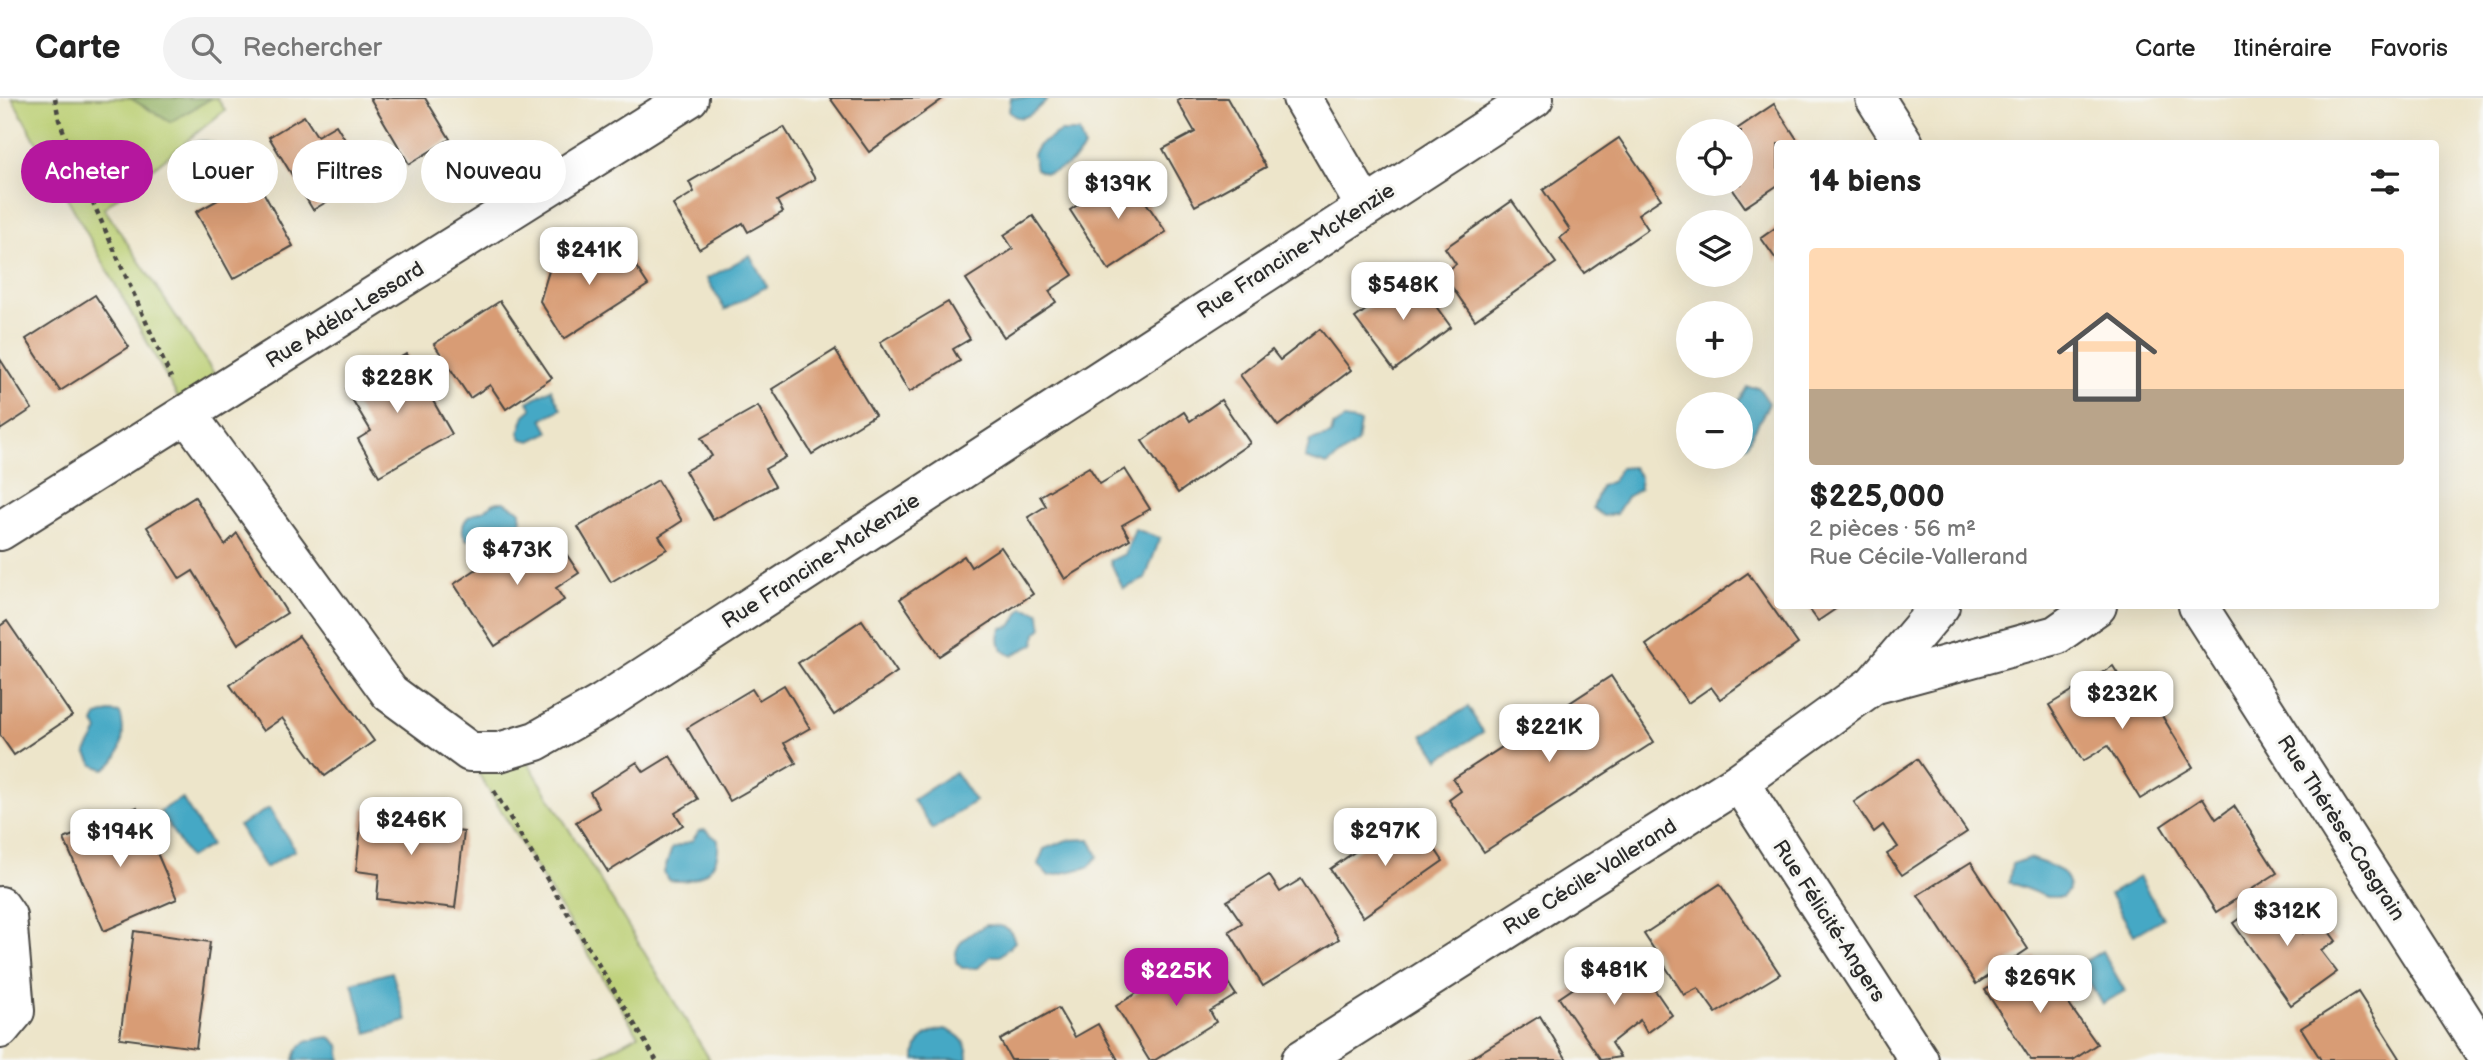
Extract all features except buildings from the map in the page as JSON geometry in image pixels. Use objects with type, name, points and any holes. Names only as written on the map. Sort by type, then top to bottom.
[{"type":"street","name":"Rue Adéla-Lessard","points":[[0,531],[689,98]]},
{"type":"street","points":[[1302,98],[1364,206]]},
{"type":"street","name":"Rue Francine-McKenzie","points":[[470,752],[499,752],[536,741],[603,703],[1534,98]]},
{"type":"street","points":[[1875,98],[1901,140]]},
{"type":"street","points":[[187,414],[390,693],[470,752]]},
{"type":"street","name":"Rue Cécile-Vallerand","points":[[1301,1060],[1739,782],[1873,685],[1937,609]]},
{"type":"street","name":"Rue Cécile-Vallerand","points":[[1873,685],[2056,635],[2093,609]]},
{"type":"street","name":"Rue Thérèse-Casgrain","points":[[2200,609],[2483,1051]]},
{"type":"street","name":"Rue Félicité-Angers","points":[[1739,782],[1919,1060]]},
{"type":"street","points":[[0,906],[7,916],[15,1011],[0,1030]]},
{"type":"path","points":[[55,98],[59,120],[83,180],[187,414]]},
{"type":"path","points":[[470,752],[656,1060]]},
{"type":"green space","points":[[12,98],[217,98],[225,110],[188,140],[167,140],[167,157],[153,168],[153,140],[35,140]]},
{"type":"green space","points":[[130,98],[212,98],[170,122]]},
{"type":"green space","points":[[70,203],[110,203],[104,208],[225,390],[187,414]]},
{"type":"green space","points":[[461,745],[518,746],[710,1060],[591,1060],[638,1035]]},
{"type":"water","points":[[1011,98],[1049,98],[1031,114],[1020,118],[1009,111]]},
{"type":"water","points":[[1060,132],[1079,132],[1084,147],[1081,152],[1067,165],[1055,171],[1044,173],[1036,169],[1033,154],[1039,145]]},
{"type":"water","points":[[750,255],[767,286],[725,310],[707,279]]},
{"type":"water","points":[[1747,387],[1758,387],[1769,403],[1753,434],[1753,392],[1744,392]]},
{"type":"water","points":[[551,389],[561,409],[542,419],[549,432],[531,441],[522,439],[519,433],[525,415],[532,409],[528,402]]},
{"type":"water","points":[[1344,419],[1360,422],[1357,443],[1327,465],[1305,458],[1310,441],[1331,435],[1333,426]]},
{"type":"water","points":[[1633,467],[1640,477],[1640,489],[1627,497],[1616,514],[1603,516],[1593,508],[1601,486],[1613,481],[1620,468]]},
{"type":"water","points":[[497,502],[504,502],[520,511],[522,529],[509,535],[490,530],[476,540],[467,540],[463,534],[465,521]]},
{"type":"water","points":[[1135,529],[1160,538],[1145,579],[1123,589],[1110,561],[1125,554]]},
{"type":"water","points":[[1023,608],[1039,612],[1042,628],[1036,633],[1035,644],[1012,655],[1002,648],[999,641],[1000,632],[1002,628],[1011,626]]},
{"type":"water","points":[[1468,707],[1483,732],[1439,759],[1423,735]]},
{"type":"water","points":[[109,712],[120,713],[123,736],[115,759],[104,769],[93,765],[86,752],[98,731],[94,723],[97,716]]},
{"type":"water","points":[[955,772],[975,801],[933,829],[913,800]]},
{"type":"water","points":[[182,798],[211,845],[189,858],[160,811]]},
{"type":"water","points":[[269,808],[295,850],[265,868],[239,826]]},
{"type":"water","points":[[705,830],[718,840],[718,851],[711,867],[705,873],[688,880],[668,880],[664,872],[672,848],[692,841],[699,831]]},
{"type":"water","points":[[1090,839],[1098,856],[1089,867],[1049,876],[1038,864],[1044,849],[1067,840]]},
{"type":"water","points":[[2029,858],[2061,872],[2069,890],[2062,897],[2047,897],[2009,882],[2012,864]]},
{"type":"water","points":[[2139,877],[2163,918],[2134,935],[2110,894]]},
{"type":"water","points":[[986,925],[1005,928],[1015,942],[1000,956],[991,956],[978,968],[962,968],[956,962],[957,949],[964,939]]},
{"type":"water","points":[[2102,951],[2125,991],[2102,1004],[2079,965]]},
{"type":"water","points":[[392,972],[407,1021],[367,1033],[352,983]]},
{"type":"water","points":[[945,1029],[962,1040],[967,1049],[968,1060],[915,1060],[919,1042],[933,1032]]},
{"type":"water","points":[[330,1037],[339,1045],[341,1060],[294,1060],[302,1044]]}]
